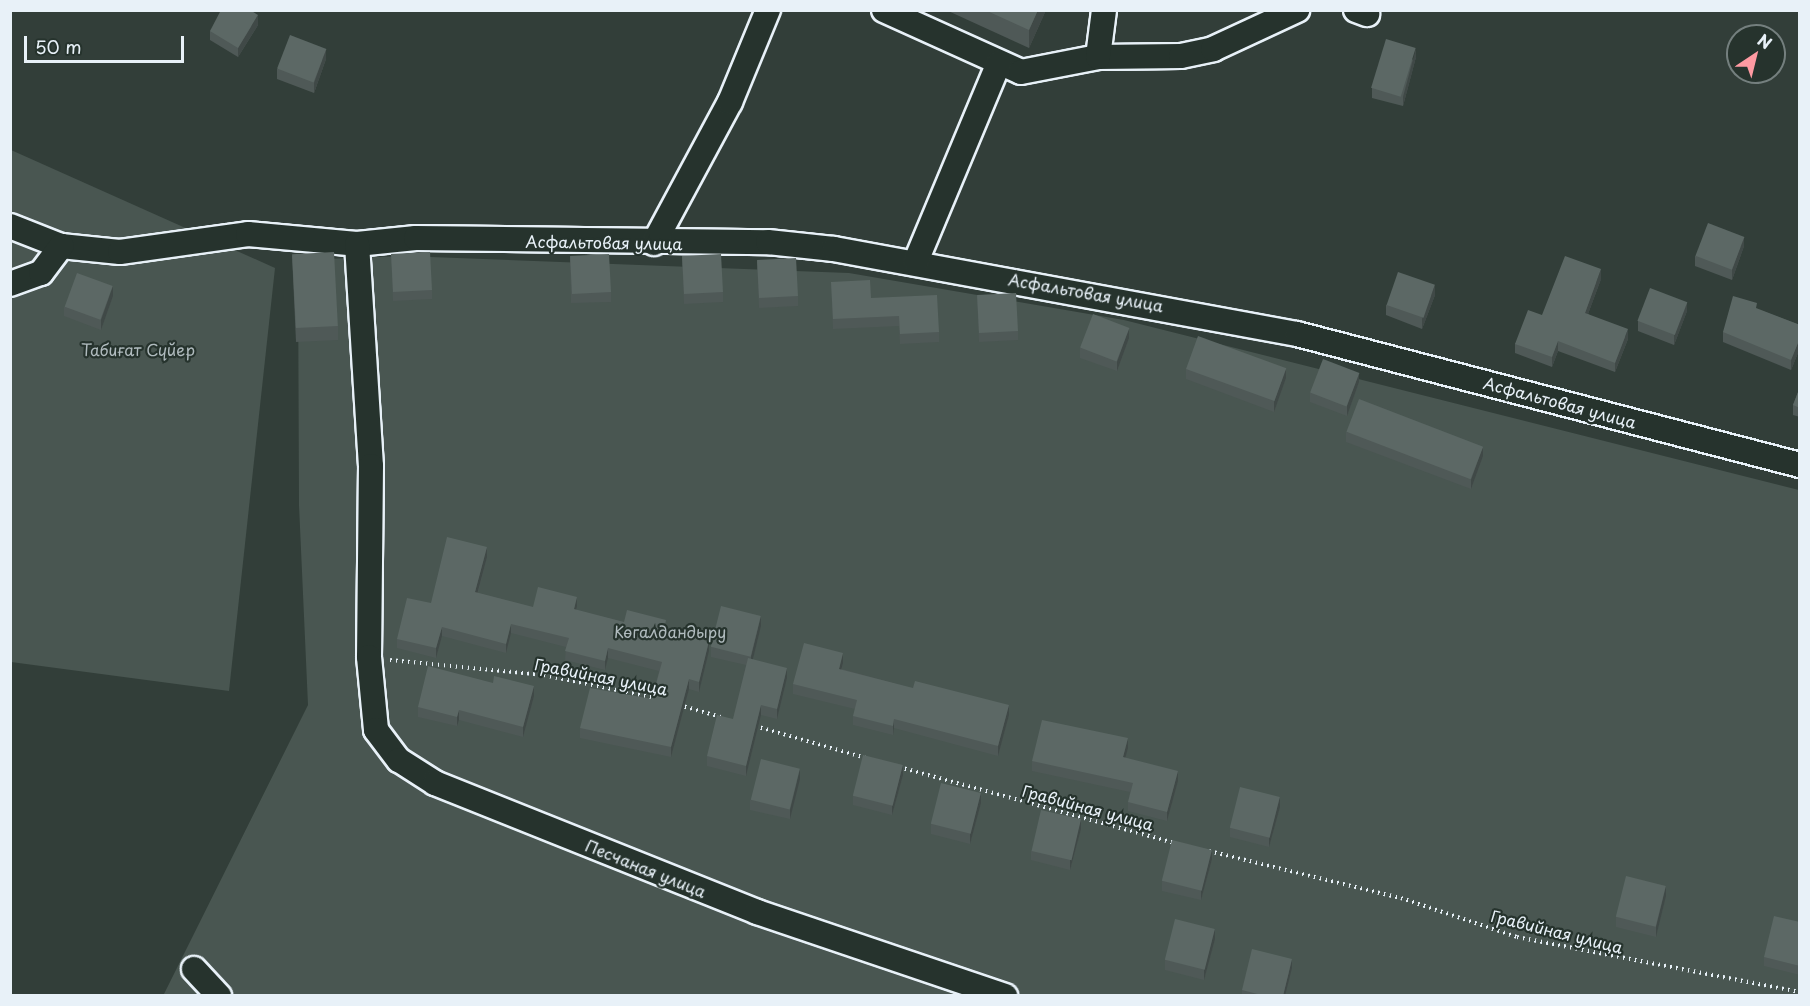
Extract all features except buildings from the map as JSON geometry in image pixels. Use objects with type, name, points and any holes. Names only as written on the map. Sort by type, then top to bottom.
[{"type":"street","points":[[654,243],[730,102],[768,10]]},
{"type":"street","points":[[884,10],[1021,72],[1098,57],[1181,56],[1213,49],[1297,10]]},
{"type":"street","points":[[1098,57],[1104,10]]},
{"type":"street","points":[[916,261],[999,63]]},
{"type":"street","name":"Асфальтовая улица","points":[[10,226],[61,246],[120,252],[248,234],[357,244],[416,238],[654,243],[768,242],[916,261],[1297,334],[1800,465]]},
{"type":"street","name":"Песчаная улица","points":[[357,244],[371,466],[369,657],[376,730],[399,760],[435,783],[758,912],[1005,996]]},
{"type":"street","points":[[10,284],[41,273],[61,246]]},
{"type":"street","points":[[194,969],[219,996]]},
{"type":"path","name":"Гравийная улица","points":[[369,657],[544,675],[662,700]]},
{"type":"path","name":"Гравийная улица","points":[[674,704],[731,720]]},
{"type":"path","points":[[742,723],[879,762]]},
{"type":"path","name":"Гравийная улица","points":[[891,765],[1186,846]]},
{"type":"path","name":"Гравийная улица","points":[[1198,848],[1401,898],[1517,937],[1800,992]]},
{"type":"green space","name":"Табиғат Сүйер","points":[[11,150],[275,268],[229,691],[11,662]]},
{"type":"green space","name":"Көгалдандыру","points":[[404,256],[849,273],[1124,320],[1799,490],[1799,995],[163,996],[308,705],[299,505],[298,260]]}]
